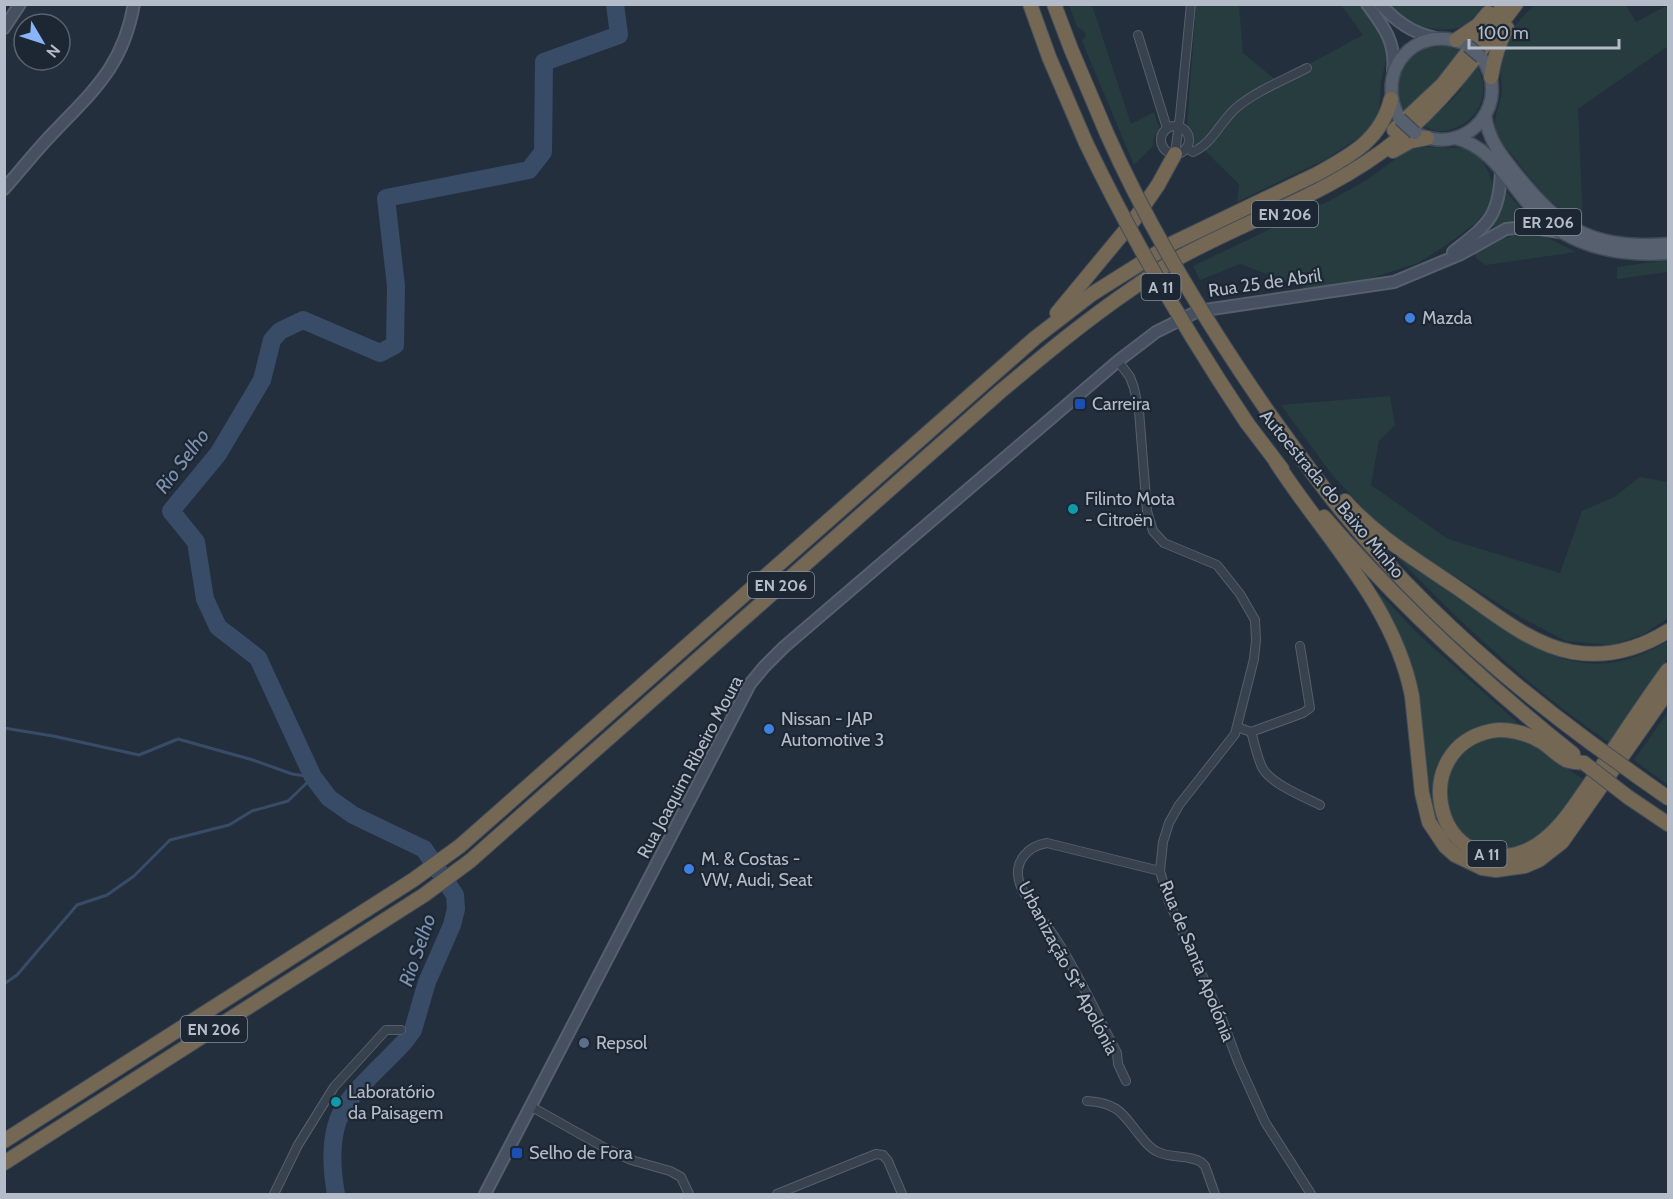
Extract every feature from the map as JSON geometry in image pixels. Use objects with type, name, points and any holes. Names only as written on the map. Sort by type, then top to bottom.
[{"type":"highway","name":"Autoestrada do Baixo Minho","points":[[1030,4],[1049,57],[1086,144],[1129,231],[1160,285],[1247,423],[1276,462],[1376,575],[1422,623],[1485,681],[1584,763],[1668,824]]},
{"type":"highway","name":"Autoestrada do Baixo Minho","points":[[1054,4],[1107,134],[1134,190],[1190,291],[1266,409],[1345,515],[1424,601],[1496,668],[1591,744],[1668,798]]},
{"type":"highway","points":[[1460,42],[1495,4]]},
{"type":"highway","name":"A 11","points":[[1131,269],[1328,177],[1360,157],[1394,130],[1443,84],[1505,4]]},
{"type":"highway","name":"A 11","points":[[1139,284],[1180,257],[1294,203],[1373,158],[1426,115],[1451,89],[1516,4]]},
{"type":"highway","points":[[1491,77],[1500,40],[1525,4]]},
{"type":"highway","name":"EN 206","points":[[4,1141],[413,880],[460,846],[1035,338],[1092,294],[1173,243],[1339,162],[1369,140],[1381,127],[1388,113],[1391,99]]},
{"type":"highway","name":"EN 206","points":[[4,1163],[424,895],[470,861],[1001,391],[1077,328],[1139,284],[1337,189],[1399,147],[1421,136]]},
{"type":"highway","points":[[1035,338],[1128,229],[1180,151]]},
{"type":"highway","name":"A 11","points":[[1283,432],[1351,509],[1378,534],[1534,638],[1571,651],[1611,653],[1633,648],[1668,631]]},
{"type":"highway","points":[[1276,462],[1300,499],[1364,585],[1394,640],[1408,677],[1412,696],[1425,810],[1436,835],[1455,855],[1482,868],[1502,870],[1525,866],[1551,852],[1574,828],[1668,691]]},
{"type":"highway","name":"A 11","points":[[1584,763],[1567,761],[1540,741],[1525,734],[1509,730],[1492,730],[1473,738],[1460,747],[1449,760],[1441,782],[1440,808],[1453,833],[1473,849],[1486,854],[1503,856],[1532,848],[1544,840],[1568,815],[1668,670]]},
{"type":"main road","points":[[4,28],[20,4]]},
{"type":"main road","points":[[4,189],[95,90],[110,69],[122,49],[130,27],[134,4]]},
{"type":"main road","points":[[1367,4],[1382,26],[1395,55],[1391,99],[1400,119],[1421,136],[1446,140],[1467,134],[1477,126],[1491,103],[1493,90],[1491,77],[1481,57],[1460,42],[1421,35],[1403,26],[1380,4]]},
{"type":"main road","points":[[1392,75],[1399,61],[1409,50],[1422,42],[1436,38]]},
{"type":"main road","name":"ER 206","points":[[1485,115],[1491,141],[1498,151],[1536,198],[1566,225],[1585,235],[1603,240],[1668,244]]},
{"type":"main road","name":"Rua 25 de Abril","points":[[1455,138],[1468,141],[1480,148],[1529,205],[1560,232],[1581,243],[1600,249],[1668,253]]},
{"type":"main road","name":"Rua 25 de Abril","points":[[1437,265],[1482,228],[1495,212],[1500,190],[1500,169]]},
{"type":"main road","name":"Rua 25 de Abril","points":[[1115,365],[1156,332],[1198,311],[1394,282],[1437,265],[1506,229],[1526,227],[1560,232]]},
{"type":"main road","name":"Rua Joaquim Ribeiro Moura","points":[[485,1194],[750,684],[764,667],[793,640],[1115,365]]},
{"type":"street","points":[[1180,151],[1179,126],[1191,4]]},
{"type":"street","points":[[1138,35],[1167,128]]},
{"type":"street","points":[[1179,126],[1167,128],[1161,135],[1161,144],[1166,151],[1193,152],[1202,147],[1235,109],[1250,98],[1307,68]]},
{"type":"street","points":[[1179,126],[1188,135],[1180,151]]},
{"type":"street","name":"Rua de Santa Apolónia","points":[[1115,365],[1130,377],[1134,388],[1139,411],[1147,511],[1154,531],[1164,543],[1217,565],[1230,579],[1255,620],[1257,634],[1254,659],[1235,734],[1179,805],[1169,822],[1163,842],[1160,871],[1169,902],[1265,1122],[1311,1194]]},
{"type":"street","points":[[1237,727],[1251,732],[1303,713],[1310,708],[1300,646]]},
{"type":"street","points":[[1251,732],[1267,774],[1280,784],[1320,806]]},
{"type":"street","name":"Urbanização Stª Apolónia","points":[[1126,1081],[1118,1064],[1117,1053],[1057,941],[1019,883],[1019,863],[1025,852],[1037,844],[1047,843],[1160,871]]},
{"type":"street","points":[[274,1194],[316,1113],[338,1082],[386,1030],[401,1030]]},
{"type":"street","points":[[1087,1101],[1100,1101],[1118,1110],[1146,1143],[1158,1153],[1201,1162],[1205,1166],[1215,1194]]},
{"type":"street","points":[[530,1106],[604,1148],[631,1160],[670,1170],[681,1177],[689,1194]]},
{"type":"street","points":[[777,1194],[794,1191],[876,1154],[883,1155],[888,1161],[902,1194]]},
{"type":"green space","points":[[1069,5],[1092,5],[1131,124],[1154,112],[1160,129],[1154,138],[1153,146],[1134,165],[1082,41],[1086,35],[1077,27]]},
{"type":"green space","points":[[1196,5],[1239,5],[1243,53],[1277,81],[1232,105],[1207,137],[1195,147],[1187,125]]},
{"type":"green space","points":[[1341,5],[1361,5],[1381,32],[1388,51],[1381,82],[1379,113],[1369,131],[1326,159],[1237,202],[1239,184],[1204,150],[1244,105],[1311,68],[1309,64],[1363,35]]},
{"type":"green space","points":[[1389,5],[1484,5],[1464,26],[1445,29],[1412,23]]},
{"type":"green space","points":[[1534,5],[1626,5],[1636,22],[1668,5],[1668,46],[1578,109],[1583,223],[1561,209],[1544,194],[1504,145],[1496,131],[1495,121],[1502,90],[1501,54],[1507,38]]},
{"type":"green space","points":[[1445,46],[1462,51],[1438,81],[1405,112],[1398,94],[1400,75],[1410,59],[1426,48]]},
{"type":"green space","points":[[1477,65],[1483,81],[1483,93],[1481,102],[1472,117],[1457,128],[1448,130],[1436,131],[1421,125],[1436,111],[1443,109],[1461,90],[1462,83]]},
{"type":"green space","points":[[1416,147],[1465,148],[1480,158],[1494,187],[1490,205],[1477,222],[1418,263],[1375,277],[1329,287],[1307,289],[1240,264],[1200,280],[1193,266],[1331,200],[1365,181],[1408,150]]},
{"type":"green space","points":[[1506,191],[1531,221],[1506,223],[1490,228],[1500,213]]},
{"type":"green space","points":[[1520,234],[1546,237],[1576,252],[1486,265],[1474,254],[1497,240]]},
{"type":"green space","points":[[1668,260],[1668,272],[1617,279],[1617,267]]},
{"type":"green space","points":[[1390,396],[1395,425],[1379,441],[1371,485],[1448,539],[1560,573],[1582,511],[1614,497],[1640,477],[1668,482],[1668,618],[1644,634],[1613,645],[1566,641],[1520,617],[1429,560],[1376,523],[1330,472],[1281,405]]},
{"type":"green space","points":[[1394,554],[1420,569],[1500,627],[1527,644],[1555,656],[1585,663],[1617,662],[1644,653],[1668,641],[1668,658],[1609,742],[1523,677]]},
{"type":"green space","points":[[1377,591],[1420,636],[1519,724],[1498,723],[1482,727],[1465,735],[1451,747],[1437,771],[1436,804],[1433,804],[1430,790],[1416,682],[1406,652]]},
{"type":"green space","points":[[1668,712],[1668,785],[1634,760]]},
{"type":"green space","points":[[1503,736],[1528,742],[1584,780],[1546,830],[1529,842],[1502,851],[1478,846],[1460,831],[1449,810],[1446,786],[1453,764],[1471,746]]},
{"type":"waterway","name":"Rio Selho","points":[[336,1194],[333,1147],[341,1113],[360,1088],[413,1030],[427,982],[452,925],[456,909],[455,895],[424,849],[353,815],[329,798],[313,777],[258,658],[218,627],[205,599],[196,542],[171,511],[218,454],[262,380],[272,340],[280,331],[303,320],[380,353],[395,345],[396,286],[386,198],[529,170],[543,152],[544,62],[619,35],[615,4]]},
{"type":"waterway","points":[[4,728],[139,755],[178,739],[253,760],[292,774],[313,777]]},
{"type":"waterway","points":[[4,984],[17,975],[77,905],[107,895],[134,876],[170,840],[229,825],[252,811],[288,801],[313,777]]},
{"type":"place","name":"Mazda","points":[[1410,318]]},
{"type":"place","name":"Carreira","points":[[1080,404]]},
{"type":"place","name":"Filinto Mota - Citroën","points":[[1073,509]]},
{"type":"place","name":"Nissan - JAP Automotive 3","points":[[769,729]]},
{"type":"place","name":"M. & Costas - VW, Audi, Seat","points":[[689,869]]},
{"type":"place","name":"Repsol","points":[[584,1043]]},
{"type":"place","name":"Laboratório da Paisagem","points":[[336,1102]]},
{"type":"place","name":"Selho de Fora","points":[[517,1153]]}]
